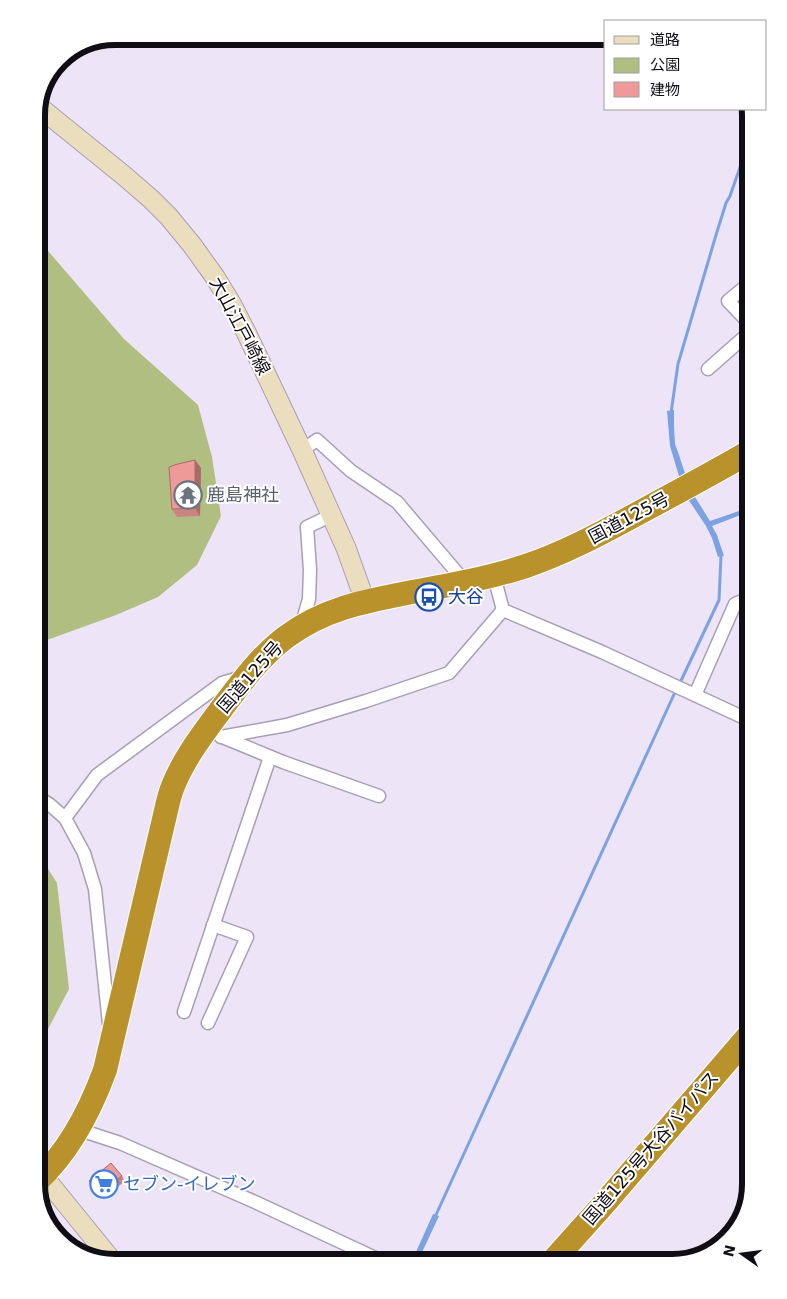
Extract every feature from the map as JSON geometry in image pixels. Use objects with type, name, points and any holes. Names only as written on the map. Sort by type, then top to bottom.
[{"type":"highway","name":"国道125号","points":[[45,1169],[63,1152],[78,1129],[96,1095],[105,1070],[172,788],[183,765],[213,734],[249,674],[268,653],[301,627],[335,610],[365,601],[494,576],[527,566],[562,552],[742,456]]},
{"type":"highway","name":"国道125号大谷バイパス","points":[[559,1254],[742,1043]]},
{"type":"main road","name":"大山江戸崎線","points":[[45,112],[133,183],[169,217],[215,277],[246,332],[302,450],[346,548],[365,601]]},
{"type":"main road","points":[[45,1183],[106,1254]]},
{"type":"street","points":[[742,289],[728,301],[742,316]]},
{"type":"street","points":[[708,369],[742,339]]},
{"type":"street","points":[[302,450],[316,440],[352,471],[397,502],[465,582]]},
{"type":"street","points":[[301,627],[309,599],[308,527],[332,515]]},
{"type":"street","points":[[494,576],[503,610]]},
{"type":"street","points":[[692,694],[735,604],[742,601]]},
{"type":"street","points":[[503,610],[602,652],[742,717]]},
{"type":"street","points":[[213,734],[287,725],[450,673],[503,610]]},
{"type":"street","points":[[65,818],[97,775],[222,683],[249,674]]},
{"type":"street","points":[[213,734],[270,757],[379,796]]},
{"type":"street","points":[[184,1012],[270,757]]},
{"type":"street","points":[[45,801],[65,818],[84,853],[95,889],[110,1027],[113,1038]]},
{"type":"street","points":[[208,1023],[247,938],[213,925]]},
{"type":"street","points":[[78,1129],[120,1143],[255,1202],[364,1254]]},
{"type":"green space","points":[[45,247],[124,339],[198,405],[212,457],[221,516],[197,565],[158,597],[116,615],[45,641]]},
{"type":"green space","points":[[45,864],[57,883],[69,989],[45,1033]]},
{"type":"water","points":[[674,410],[675,444],[690,489],[710,521],[742,509],[742,514],[712,526],[724,556],[718,557],[706,526],[684,493],[670,446],[667,411]]},
{"type":"water","points":[[433,1214],[439,1216],[421,1254],[415,1254]]},
{"type":"building","name":"鹿島神社","points":[[195,460],[195,508],[172,509],[169,467]]},
{"type":"building","points":[[111,1163],[122,1176],[99,1194],[89,1181]]},
{"type":"waterway","points":[[671,413],[678,364],[726,203],[742,162]]},
{"type":"waterway","points":[[679,685],[719,600],[720,553]]},
{"type":"waterway","points":[[435,1217],[676,690]]},
{"type":"place","name":"鹿島神社","points":[[188,495]]},
{"type":"place","name":"大谷","points":[[429,597]]},
{"type":"place","name":"セブン-イレブン","points":[[104,1184]]}]
